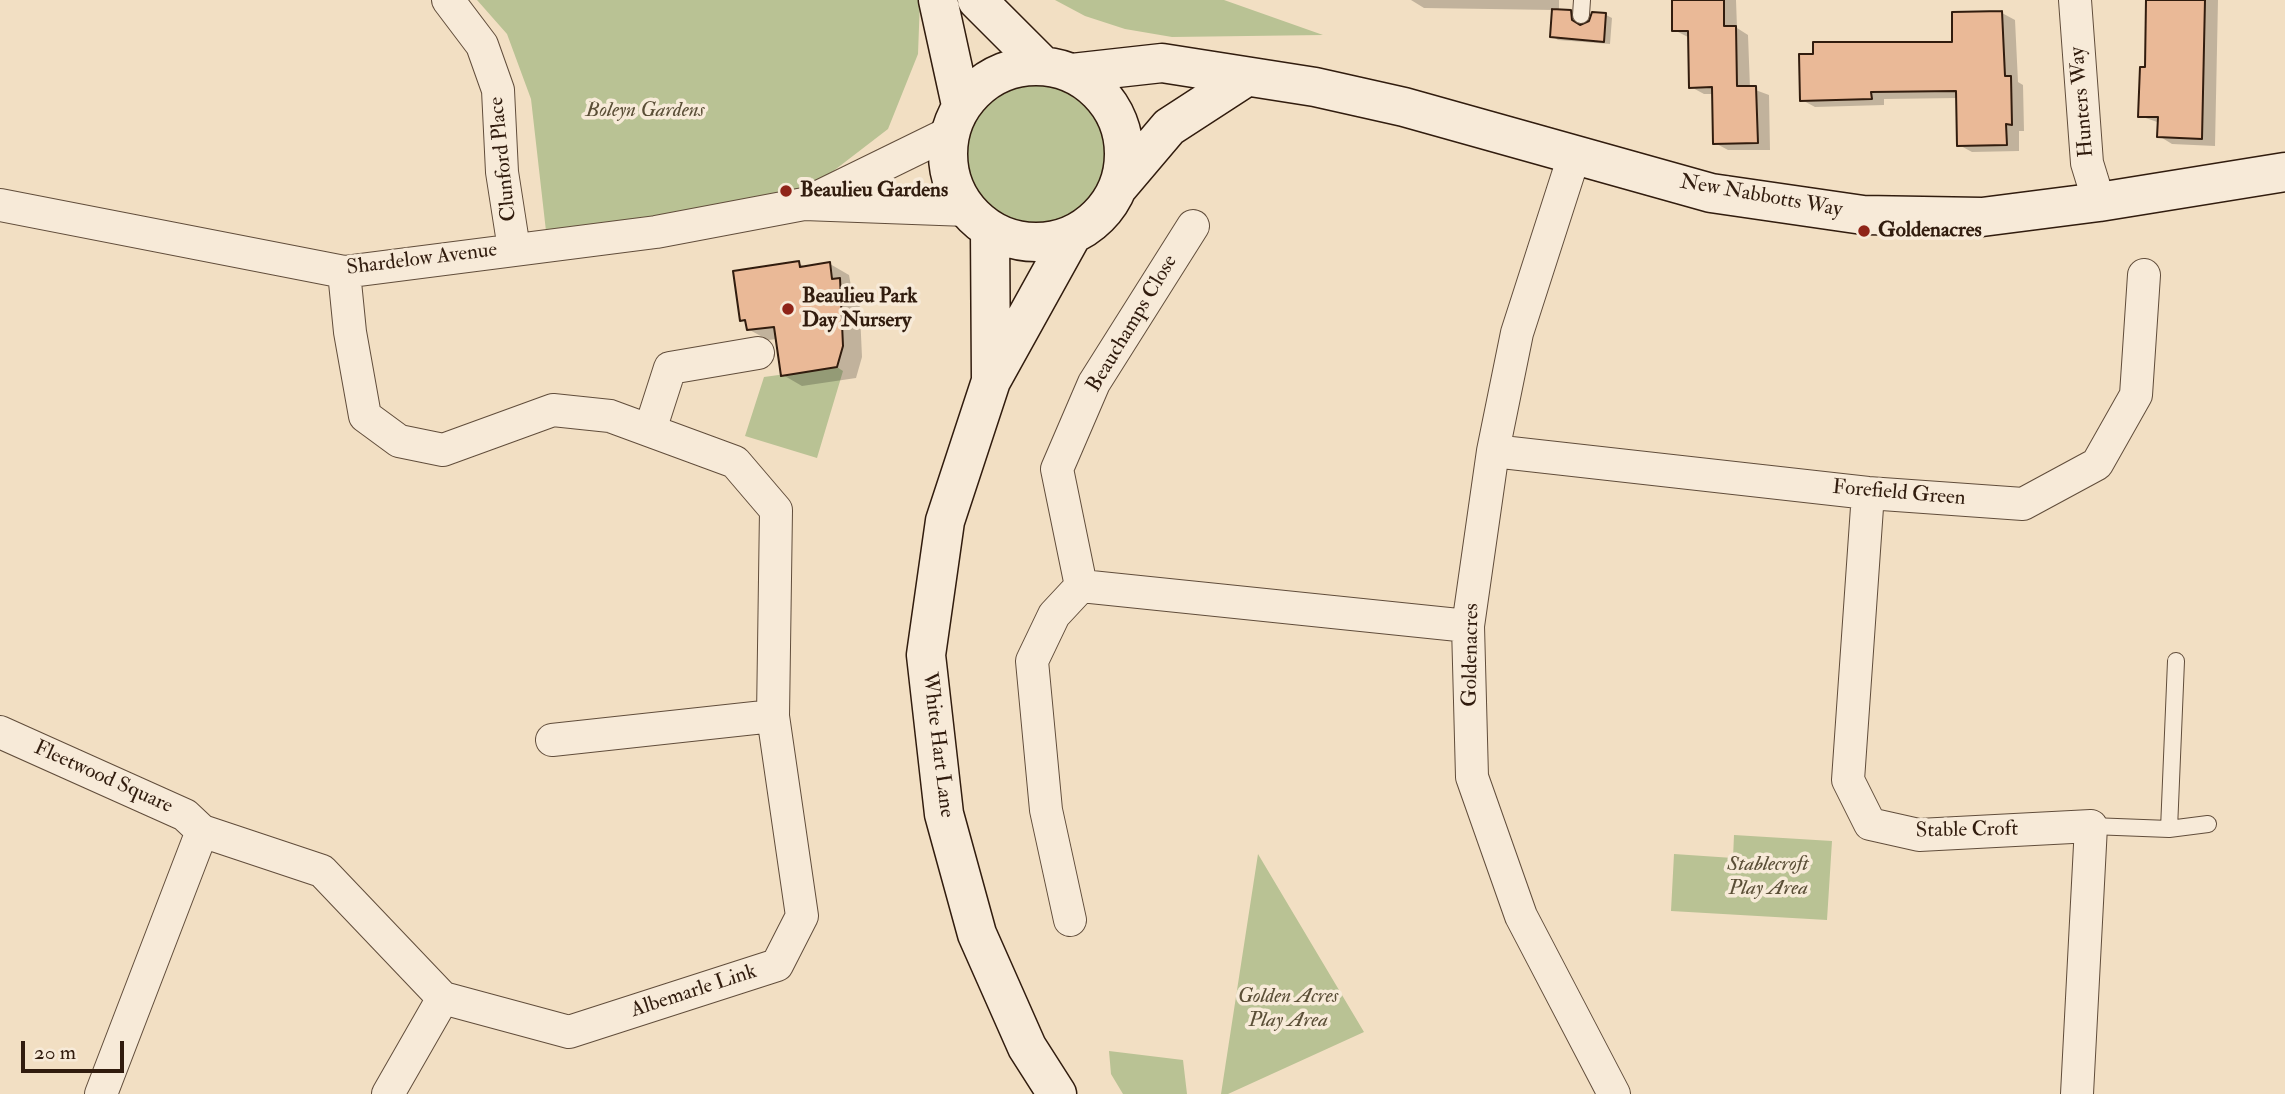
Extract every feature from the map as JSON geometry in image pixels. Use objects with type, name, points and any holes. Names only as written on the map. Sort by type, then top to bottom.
[{"type":"street","name":"Clunford Place","points":[[448,0],[482,45],[498,90],[502,172],[514,249]]},
{"type":"street","points":[[937,0],[955,119],[947,163],[952,184],[979,220],[1012,240],[1042,243],[1072,235],[1103,212],[1119,186],[1169,128],[1246,77]]},
{"type":"street","points":[[977,0],[1057,69],[1097,90],[1113,110],[1123,138],[1123,169],[1119,186]]},
{"type":"street","name":"Hunters Way","points":[[2075,0],[2087,163],[2099,202]]},
{"type":"street","name":"New Nabbotts Way","points":[[1057,69],[1163,63],[1246,77],[1404,107],[1711,193],[1863,215],[1982,217],[2099,202],[2285,172]]},
{"type":"street","points":[[955,119],[982,83],[1010,69],[1057,69]]},
{"type":"street","name":"Shardelow Avenue","points":[[804,204],[955,119]]},
{"type":"street","name":"Goldenacres","points":[[1574,156],[1517,333],[1493,451],[1468,626],[1472,777],[1521,916],[1614,1094]]},
{"type":"street","name":"Shardelow Avenue","points":[[0,205],[344,272],[656,232],[804,204],[979,220]]},
{"type":"street","name":"White Hart Lane","points":[[979,220],[991,381]]},
{"type":"street","name":"Beauchamps Close","points":[[1081,586],[1057,469],[1094,383],[1194,226]]},
{"type":"street","name":"White Hart Lane","points":[[1057,1094],[1027,1047],[977,934],[944,814],[926,655],[944,521],[991,381],[1072,235]]},
{"type":"street","name":"Albemarle Link","points":[[344,272],[350,332],[365,416],[399,441],[443,450],[553,410],[610,416],[735,462],[776,510],[774,716],[802,916],[777,965],[569,1032],[443,998]]},
{"type":"street","name":"Forefield Green","points":[[1493,451],[1868,493],[2023,504],[2097,464],[2136,395],[2144,275]]},
{"type":"street","points":[[650,430],[670,368],[758,353]]},
{"type":"street","name":"Stable Croft","points":[[1868,493],[1848,780],[1870,824],[1919,835],[2091,826]]},
{"type":"street","points":[[1070,920],[1046,810],[1032,661],[1054,615],[1081,586],[1468,626]]},
{"type":"street","points":[[552,740],[774,716]]},
{"type":"street","name":"Fleetwood Square","points":[[0,732],[185,815],[202,831]]},
{"type":"street","points":[[2077,1094],[2091,826]]},
{"type":"street","points":[[102,1094],[202,831],[323,870],[443,998],[387,1094]]},
{"type":"lane","points":[[2169,829],[2176,661]]},
{"type":"lane","points":[[2091,826],[2169,829],[2208,824]]},
{"type":"green space","name":"Boleyn Gardens","points":[[477,0],[920,0],[918,54],[888,129],[806,192],[547,240],[531,99],[507,34]]},
{"type":"green space","points":[[1055,0],[1224,0],[1323,35],[1172,37],[1125,29],[1085,16]]},
{"type":"green space","points":[[1036,85],[1062,90],[1085,105],[1100,128],[1105,154],[1100,180],[1085,203],[1062,218],[1036,223],[1010,218],[987,203],[972,180],[967,154],[972,128],[987,105],[1010,90]]},
{"type":"green space","points":[[837,367],[843,371],[817,458],[745,436],[764,377]]},
{"type":"green space","name":"Stablecroft Play Area","points":[[1734,835],[1832,841],[1827,920],[1671,911],[1674,854],[1733,858]]},
{"type":"green space","name":"Golden Acres Play Area","points":[[1258,854],[1364,1032],[1228,1094],[1221,1094]]},
{"type":"green space","points":[[1109,1051],[1183,1060],[1187,1094],[1123,1094],[1111,1074]]},
{"type":"building","points":[[1672,0],[1724,0],[1724,26],[1736,26],[1737,86],[1756,86],[1758,143],[1713,144],[1712,87],[1689,88],[1688,31],[1672,31]]},
{"type":"building","points":[[2146,0],[2205,0],[2202,139],[2157,137],[2158,117],[2138,117],[2140,67],[2145,67]]},
{"type":"building","points":[[1552,9],[1571,10],[1572,20],[1580,25],[1589,21],[1592,12],[1606,13],[1604,42],[1550,37]]},
{"type":"building","points":[[2002,11],[2005,76],[2011,76],[2012,125],[2006,124],[2007,145],[1957,146],[1956,91],[1871,92],[1872,99],[1800,101],[1799,54],[1813,54],[1813,42],[1952,42],[1952,12]]},
{"type":"building","name":"Beaulieu Park Day Nursery","points":[[799,261],[800,267],[830,262],[832,279],[840,278],[843,346],[837,367],[781,376],[774,327],[747,330],[745,320],[740,321],[733,271]]},
{"type":"place","name":"Beaulieu Gardens","points":[[786,191]]},
{"type":"place","name":"Goldenacres","points":[[1864,231]]},
{"type":"place","name":"Beaulieu Park Day Nursery","points":[[788,309]]}]
